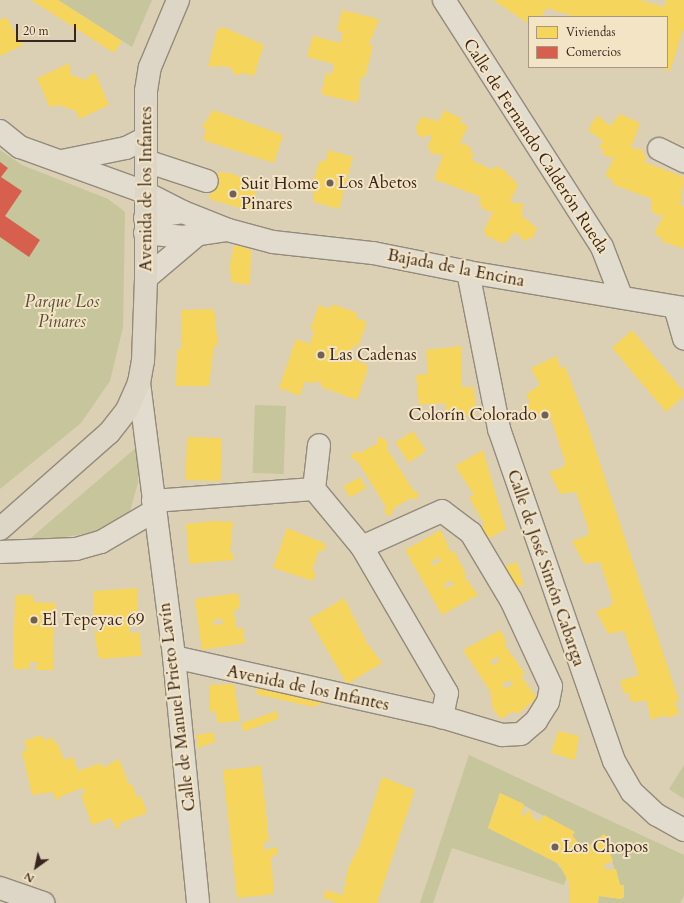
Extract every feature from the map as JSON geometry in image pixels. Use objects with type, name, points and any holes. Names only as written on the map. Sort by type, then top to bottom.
[{"type":"main road","name":"Avenida de los Infantes","points":[[0,529],[108,433],[127,410],[139,384],[143,361],[146,278],[144,192],[150,67],[178,0]]},
{"type":"main road","points":[[0,888],[43,903]]},
{"type":"street","name":"Calle de Fernando Calderón Rueda","points":[[444,0],[602,247],[615,272],[621,296]]},
{"type":"street","name":"Bajada de la Encina","points":[[0,131],[20,147],[144,192],[183,212],[228,230],[273,242],[373,253],[468,272],[621,296],[679,307]]},
{"type":"street","points":[[62,161],[126,148],[146,138]]},
{"type":"street","points":[[659,149],[684,160]]},
{"type":"street","points":[[146,161],[207,181]]},
{"type":"street","points":[[145,226],[183,212]]},
{"type":"street","name":"Bajada de la Encina","points":[[145,226],[180,237],[228,230]]},
{"type":"street","points":[[146,278],[198,234]]},
{"type":"street","name":"Calle de José Simón Cabarga","points":[[468,272],[499,429],[614,761],[632,792],[657,815],[684,830]]},
{"type":"street","points":[[679,307],[684,339]]},
{"type":"street","name":"Avenida de los Infantes","points":[[139,384],[153,506]]},
{"type":"street","points":[[319,445],[314,489],[362,547],[447,693],[442,717]]},
{"type":"street","points":[[0,552],[82,547],[118,534],[153,506],[314,489]]},
{"type":"street","name":"Calle de Manuel Prieto Lavín","points":[[153,506],[174,657],[198,903]]},
{"type":"street","name":"Avenida de los Infantes","points":[[174,657],[442,717],[502,735],[521,734],[536,720],[548,702],[551,686],[511,600],[471,533],[442,511],[362,547]]},
{"type":"green space","points":[[58,0],[152,0],[132,47]]},
{"type":"green space","name":"Parque Los Pinares","points":[[0,150],[22,165],[108,199],[125,212],[123,327],[110,381],[81,423],[0,489]]},
{"type":"green space","points":[[255,405],[286,406],[284,474],[253,473]]},
{"type":"green space","points":[[138,446],[138,483],[130,511],[111,526],[90,533],[40,541],[31,538]]},
{"type":"green space","points":[[469,755],[684,855],[684,895],[680,903],[598,903],[599,896],[621,899],[624,896],[624,885],[620,885],[607,846],[610,843],[604,834],[584,850],[572,835],[575,832],[500,793],[488,828],[553,859],[567,876],[564,885],[452,848],[433,903],[420,903]]},
{"type":"green space","points":[[684,765],[684,799],[669,789]]},
{"type":"building: Viviendas","points":[[31,0],[58,0],[122,41],[114,53]]},
{"type":"building: Viviendas","points":[[493,0],[640,0],[664,7],[666,0],[684,0],[684,26],[670,71],[662,68],[668,68],[668,16],[573,16],[547,8],[542,16],[528,16],[528,23]]},
{"type":"building: Viviendas","points":[[342,10],[379,19],[369,45],[373,46],[365,77],[361,76],[358,103],[321,94],[326,73],[332,75],[334,64],[307,57],[313,36],[340,43],[343,32],[337,31]]},
{"type":"building: Viviendas","points":[[6,17],[23,45],[0,56],[0,20]]},
{"type":"building: Viviendas","points":[[223,27],[264,45],[254,76],[242,73],[236,76],[231,68],[224,66],[208,67],[217,30]]},
{"type":"building: Viviendas","points":[[69,63],[71,75],[85,80],[95,72],[109,105],[79,119],[76,111],[58,105],[50,108],[37,78]]},
{"type":"building: Viviendas","points":[[213,110],[283,135],[274,163],[203,140],[206,130],[202,127]]},
{"type":"building: Viviendas","points":[[444,110],[462,119],[460,122],[468,126],[459,146],[463,143],[471,148],[470,151],[474,154],[471,160],[493,170],[495,166],[504,170],[518,185],[510,202],[523,204],[522,216],[537,228],[532,239],[528,238],[526,242],[515,232],[504,244],[486,236],[484,230],[494,210],[490,212],[481,208],[483,205],[478,202],[481,197],[434,179],[443,155],[429,153],[431,149],[427,147],[432,137],[427,134],[425,138],[416,134],[418,130],[415,129],[421,117],[439,121]]},
{"type":"building: Viviendas","points":[[620,114],[640,123],[631,148],[644,150],[642,154],[647,156],[644,162],[684,177],[680,205],[684,206],[684,249],[661,241],[662,238],[654,234],[664,214],[659,216],[651,211],[652,199],[612,184],[614,181],[605,176],[615,156],[611,158],[602,154],[604,150],[599,148],[603,141],[588,130],[597,115],[610,126]]},
{"type":"building: Viviendas","name":"Los Abetos","points":[[328,150],[353,157],[339,209],[314,202],[314,179],[319,162],[326,160]]},
{"type":"building: Viviendas","name":"Suit Home Pinares","points":[[219,172],[234,174],[258,186],[250,211],[209,199],[212,190],[206,188]]},
{"type":"building: Viviendas","points":[[240,245],[251,251],[250,285],[231,282],[230,264],[234,246]]},
{"type":"building: Viviendas","name":"Las Cadenas","points":[[332,304],[357,313],[356,318],[367,322],[358,347],[354,345],[349,358],[366,364],[368,369],[357,400],[321,387],[322,383],[314,381],[313,384],[305,381],[300,396],[279,388],[296,339],[310,344],[314,331],[310,329],[319,305],[330,309]]},
{"type":"building: Viviendas","points":[[214,309],[218,346],[214,346],[209,386],[176,386],[177,349],[182,349],[181,310]]},
{"type":"building: Viviendas","points":[[632,330],[684,392],[684,396],[666,412],[612,348]]},
{"type":"building: Viviendas","points":[[461,346],[462,387],[474,387],[476,416],[446,418],[445,403],[419,405],[416,375],[428,374],[426,350]]},
{"type":"building: Viviendas","points":[[557,356],[560,368],[565,366],[588,427],[679,701],[675,702],[679,714],[667,718],[666,715],[651,720],[647,701],[631,702],[628,692],[624,694],[620,681],[639,675],[624,631],[608,634],[596,611],[611,606],[613,601],[600,562],[584,564],[572,541],[587,536],[589,531],[576,492],[560,494],[549,472],[564,467],[565,461],[550,416],[545,413],[531,418],[526,405],[530,404],[526,394],[540,385],[531,368]]},
{"type":"building: Viviendas","points":[[413,431],[426,451],[408,463],[395,442]]},
{"type":"building: Viviendas","points":[[187,437],[222,438],[220,481],[185,480]]},
{"type":"building: Viviendas","points":[[378,437],[386,439],[388,450],[413,490],[419,493],[416,500],[411,498],[394,508],[390,517],[384,512],[386,507],[358,462],[350,457],[355,451],[360,453],[378,443]]},
{"type":"building: Viviendas","points":[[483,450],[506,529],[488,539],[481,527],[485,525],[469,497],[474,495],[455,466]]},
{"type":"building: Viviendas","points":[[360,477],[366,488],[350,498],[343,486]]},
{"type":"building: Viviendas","points":[[214,521],[233,522],[230,553],[234,553],[234,560],[189,564],[186,524]]},
{"type":"building: Viviendas","points":[[287,528],[326,544],[323,552],[319,550],[312,571],[316,573],[313,581],[273,568]]},
{"type":"building: Viviendas","points":[[441,530],[451,553],[454,551],[466,574],[464,576],[478,595],[442,615],[405,550]],"holes":[[[439,557],[441,561],[433,566],[431,562]],[[452,580],[454,584],[446,589],[444,584]]]},
{"type":"building: Viviendas","points":[[517,562],[524,585],[516,587],[503,567]]},
{"type":"building: Viviendas","points":[[137,588],[138,612],[129,612],[130,633],[140,632],[141,656],[99,659],[94,632],[102,632],[101,617],[93,617],[94,591]]},
{"type":"building: Viviendas","points":[[238,593],[240,609],[234,610],[235,619],[237,629],[243,628],[245,643],[202,650],[195,599]],"holes":[[[222,619],[223,624],[214,625],[213,620]]]},
{"type":"building: Viviendas","name":"El Tepeyac 69","points":[[15,595],[33,595],[33,602],[55,603],[53,670],[36,670],[37,662],[29,662],[29,669],[13,669]]},
{"type":"building: Viviendas","points":[[344,598],[367,643],[382,663],[347,684],[309,619]]},
{"type":"building: Viviendas","points":[[500,630],[507,642],[504,644],[525,674],[521,676],[537,698],[519,713],[512,712],[501,719],[493,709],[490,691],[463,650]],"holes":[[[497,657],[500,661],[492,665],[490,661]],[[510,680],[513,684],[505,689],[502,684]]]},
{"type":"building: Viviendas","points":[[234,684],[240,721],[217,723],[216,712],[209,711],[210,685]]},
{"type":"building: Viviendas","points":[[258,684],[331,700],[313,707],[256,694]]},
{"type":"building: Viviendas","points":[[277,711],[278,719],[243,732],[242,723]]},
{"type":"building: Viviendas","points":[[558,731],[579,736],[575,760],[551,753]]},
{"type":"building: Viviendas","points":[[214,732],[215,742],[198,748],[196,735]]},
{"type":"building: Viviendas","points":[[42,735],[44,741],[52,737],[54,743],[57,742],[64,760],[73,757],[78,771],[101,763],[103,768],[119,759],[129,785],[132,784],[137,798],[141,796],[147,813],[120,823],[120,828],[116,829],[111,818],[92,825],[81,795],[85,793],[83,788],[61,796],[57,802],[53,792],[32,795],[22,752],[27,750],[24,741]]},
{"type":"building: Viviendas","points":[[261,766],[269,841],[263,842],[264,850],[277,847],[278,855],[271,856],[274,894],[237,898],[223,770]]},
{"type":"building: Viviendas","points":[[382,777],[415,790],[377,903],[337,903],[323,898],[326,890],[343,895],[348,868],[360,845]]},
{"type":"building: Viviendas","name":"Los Chopos","points":[[500,793],[524,804],[521,817],[530,810],[533,818],[539,822],[544,815],[575,832],[572,835],[584,850],[604,834],[611,844],[607,846],[613,861],[604,865],[606,870],[616,869],[620,885],[624,885],[624,897],[621,899],[599,896],[598,903],[570,903],[569,883],[559,864],[488,828]]},
{"type":"building: Comercios","points":[[0,162],[8,168],[1,177],[22,191],[5,216],[40,240],[29,257],[0,237]]},
{"type":"place","name":"Los Abetos","points":[[330,183]]},
{"type":"place","name":"Suit Home Pinares","points":[[233,194]]},
{"type":"place","name":"Las Cadenas","points":[[321,355]]},
{"type":"place","name":"Colorín Colorado","points":[[545,415]]},
{"type":"place","name":"El Tepeyac 69","points":[[34,620]]},
{"type":"place","name":"Los Chopos","points":[[555,847]]}]
